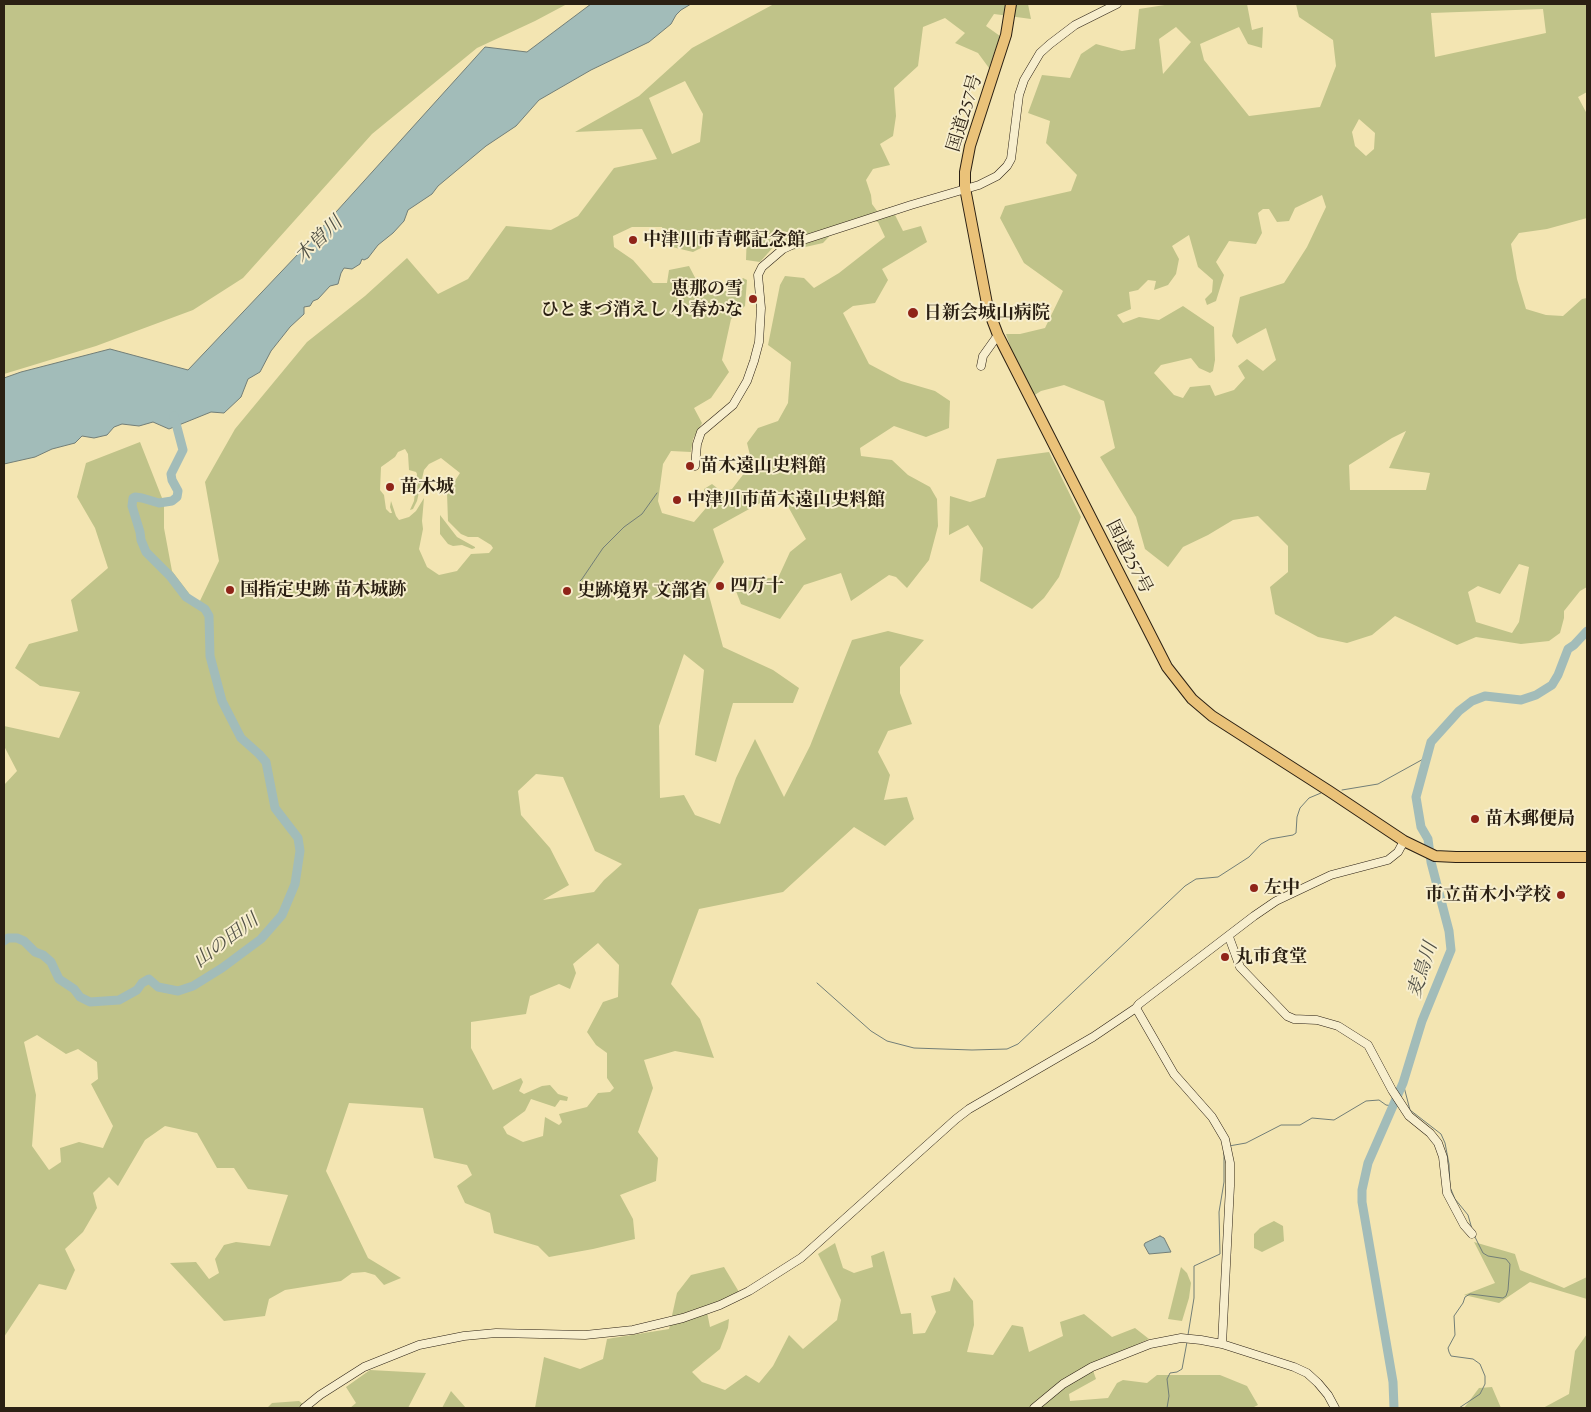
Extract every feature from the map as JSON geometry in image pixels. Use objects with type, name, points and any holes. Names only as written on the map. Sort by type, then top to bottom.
[{"type":"highway","name":"国道257号","points":[[1011,4],[1006,35],[970,146],[965,172],[965,188],[988,309],[998,335],[1167,667],[1184,690],[1212,716],[1404,841],[1430,853],[1456,857],[1587,857]]},
{"type":"street","points":[[695,466],[697,444],[701,432],[733,405],[747,381],[754,361],[759,342],[761,308],[758,275],[762,267],[783,249],[803,240],[989,181],[1003,172],[1008,166],[1013,151],[1019,95],[1024,80],[1040,53],[1075,25],[1103,9],[1117,4]]},
{"type":"street","points":[[981,366],[983,356],[998,335]]},
{"type":"street","points":[[304,1408],[320,1394],[364,1367],[419,1345],[464,1336],[496,1333],[585,1335],[633,1330],[683,1318],[720,1305],[749,1291],[800,1258],[969,1109],[1093,1037],[1136,1008],[1276,901],[1300,888],[1338,873],[1388,860],[1398,852],[1404,841]]},
{"type":"street","points":[[1228,937],[1240,967],[1287,1016],[1294,1019],[1317,1020],[1338,1026],[1368,1045],[1392,1090],[1409,1116],[1430,1133],[1438,1143],[1443,1157],[1447,1193],[1464,1224],[1472,1234]]},
{"type":"street","points":[[1136,1008],[1174,1074],[1212,1118],[1225,1139],[1230,1163],[1230,1186],[1222,1344]]},
{"type":"street","points":[[1034,1408],[1072,1378],[1092,1367],[1144,1345],[1182,1338],[1222,1344],[1294,1367],[1307,1373],[1324,1389],[1335,1408]]},
{"type":"green space","points":[[4,4],[567,4],[477,48],[372,134],[243,278],[193,310],[96,346],[4,374]]},
{"type":"green space","points":[[774,4],[1028,4],[1031,19],[994,14],[986,26],[1000,36],[989,68],[978,53],[955,43],[965,33],[945,18],[923,27],[918,66],[894,88],[896,116],[893,136],[880,144],[890,165],[873,169],[866,180],[872,204],[877,211],[891,207],[903,231],[921,226],[927,242],[882,269],[888,280],[875,303],[853,306],[843,313],[869,364],[901,381],[935,391],[950,401],[949,428],[926,437],[894,426],[860,448],[861,456],[892,460],[908,475],[930,487],[937,499],[938,526],[929,560],[907,588],[896,577],[889,575],[851,601],[841,573],[804,585],[780,619],[741,604],[731,578],[778,578],[790,552],[806,539],[780,492],[713,529],[724,562],[707,588],[723,647],[773,670],[799,688],[793,703],[733,703],[716,762],[695,755],[704,670],[684,654],[659,726],[660,798],[684,795],[695,815],[720,824],[736,778],[755,739],[784,797],[810,746],[852,640],[888,631],[924,640],[900,667],[900,693],[912,724],[888,731],[878,752],[890,775],[884,800],[907,797],[914,819],[885,846],[854,827],[783,892],[699,909],[671,984],[700,1019],[714,1058],[675,1051],[644,1060],[653,1088],[638,1132],[658,1158],[656,1181],[620,1195],[633,1219],[635,1239],[549,1257],[538,1246],[494,1233],[490,1213],[465,1203],[457,1186],[472,1175],[467,1165],[434,1158],[423,1108],[349,1103],[326,1171],[368,1258],[401,1278],[384,1285],[375,1275],[365,1272],[352,1273],[341,1281],[285,1290],[269,1299],[265,1316],[224,1321],[170,1263],[196,1262],[209,1279],[219,1273],[215,1259],[224,1245],[236,1242],[270,1246],[288,1195],[248,1189],[234,1168],[217,1168],[197,1133],[165,1126],[145,1140],[118,1186],[109,1177],[93,1193],[97,1208],[83,1232],[65,1249],[75,1270],[66,1290],[39,1284],[4,1337],[4,785],[17,771],[4,746],[4,726],[59,738],[80,692],[40,686],[15,668],[29,644],[78,631],[71,600],[108,568],[95,528],[77,497],[86,463],[140,442],[164,503],[164,528],[172,571],[198,605],[219,561],[205,482],[235,429],[307,342],[365,296],[407,258],[438,294],[468,279],[506,226],[551,230],[578,216],[614,168],[657,159],[642,129],[575,132],[639,96],[692,48]],"holes":[[[685,81],[703,114],[700,142],[672,154],[649,98]],[[862,218],[878,222],[885,237],[839,273],[814,288],[804,278],[785,276],[780,285],[768,345],[791,362],[788,403],[778,421],[758,428],[747,443],[752,463],[732,489],[722,492],[712,484],[704,489],[706,508],[694,522],[662,513],[658,501],[663,464],[671,451],[691,452],[693,439],[702,423],[694,408],[711,398],[729,372],[722,360],[731,319],[745,306],[747,280],[743,278],[730,291],[702,291],[689,266],[669,270],[667,283],[653,283],[633,260],[614,247],[613,236],[632,227],[662,227],[665,237],[672,247],[693,252],[701,248],[707,229],[747,232],[746,260],[760,262],[776,244],[786,243],[792,250],[823,243],[839,226]],[[405,449],[408,454],[409,470],[417,474],[414,501],[410,510],[413,509],[417,501],[424,470],[429,464],[441,458],[460,473],[447,493],[448,521],[461,534],[468,537],[478,537],[491,545],[493,548],[489,553],[471,554],[457,571],[439,575],[427,567],[419,549],[423,529],[424,498],[416,511],[409,517],[399,520],[391,501],[392,513],[386,509],[384,495],[380,490],[381,467],[395,457],[398,452]],[[536,774],[563,777],[595,851],[622,864],[594,892],[543,900],[569,885],[550,848],[521,815],[518,791]],[[598,943],[619,965],[618,997],[603,1002],[587,1032],[596,1045],[607,1053],[607,1078],[614,1088],[610,1092],[598,1093],[587,1107],[559,1114],[562,1122],[559,1125],[545,1117],[543,1136],[523,1142],[507,1134],[503,1127],[525,1111],[531,1099],[555,1107],[560,1100],[567,1101],[568,1097],[558,1094],[550,1085],[542,1086],[524,1094],[519,1091],[523,1082],[521,1078],[493,1090],[471,1048],[471,1022],[526,1014],[530,996],[559,984],[570,989],[576,973],[573,964]],[[37,1035],[66,1054],[78,1049],[97,1062],[98,1079],[91,1084],[113,1126],[103,1148],[79,1142],[60,1148],[61,1162],[49,1170],[32,1146],[36,1095],[24,1042]]]},
{"type":"green space","points":[[1171,4],[1247,4],[1252,30],[1263,27],[1262,48],[1248,44],[1239,27],[1200,44],[1204,60],[1249,116],[1320,107],[1336,66],[1333,40],[1299,17],[1296,4],[1587,4],[1587,92],[1578,97],[1587,114],[1587,218],[1547,229],[1519,233],[1511,244],[1517,279],[1526,309],[1546,315],[1563,316],[1582,299],[1587,298],[1587,587],[1580,591],[1564,611],[1560,633],[1549,641],[1521,644],[1476,637],[1457,645],[1395,616],[1372,635],[1347,643],[1318,637],[1275,614],[1270,587],[1288,572],[1288,546],[1258,516],[1233,520],[1183,547],[1168,567],[1145,549],[1136,517],[1100,457],[1115,448],[1104,401],[1064,385],[1041,391],[1033,396],[1016,364],[1006,334],[1020,334],[1045,328],[1063,291],[1024,263],[1000,218],[1005,206],[1071,191],[1077,175],[1046,143],[1050,121],[1028,113],[1042,75],[1070,78],[1081,54],[1096,44],[1122,51],[1135,49],[1139,9]],"holes":[[[1543,9],[1546,33],[1435,57],[1431,13]],[[1176,27],[1191,42],[1163,74],[1159,39]],[[1359,119],[1375,133],[1374,149],[1366,156],[1355,146],[1352,132]],[[1322,195],[1326,207],[1307,247],[1284,283],[1240,297],[1232,336],[1237,344],[1266,328],[1276,360],[1263,371],[1247,359],[1238,366],[1245,378],[1234,390],[1215,396],[1210,385],[1190,387],[1183,398],[1174,395],[1154,373],[1161,365],[1191,358],[1199,368],[1210,373],[1213,371],[1215,360],[1214,327],[1183,306],[1159,320],[1139,317],[1123,323],[1117,315],[1131,309],[1129,292],[1138,290],[1148,280],[1156,281],[1154,290],[1168,285],[1176,274],[1179,259],[1172,246],[1189,235],[1198,267],[1213,280],[1212,292],[1205,299],[1207,305],[1216,301],[1224,275],[1216,262],[1229,241],[1256,244],[1262,233],[1258,213],[1263,209],[1269,209],[1277,222],[1289,221],[1295,208]],[[1406,431],[1389,468],[1430,473],[1426,490],[1350,490],[1349,465]],[[1519,564],[1529,567],[1519,622],[1512,633],[1476,622],[1468,592],[1478,586],[1500,594]]]},
{"type":"green space","points":[[1049,452],[1081,517],[1059,577],[1044,598],[1032,609],[980,581],[983,548],[968,525],[949,535],[950,496],[970,502],[985,497],[997,459]]},
{"type":"green space","points":[[440,515],[457,537],[475,548],[448,544],[440,534]]},
{"type":"green space","points":[[1274,1221],[1283,1226],[1284,1241],[1262,1252],[1254,1248],[1254,1234],[1260,1228]]},
{"type":"green space","points":[[1474,1242],[1515,1254],[1520,1270],[1564,1288],[1587,1277],[1587,1299],[1530,1282],[1499,1303],[1464,1295],[1495,1283]]},
{"type":"green space","points":[[835,1243],[843,1268],[854,1273],[873,1267],[871,1256],[884,1251],[901,1314],[911,1313],[913,1334],[925,1333],[936,1312],[931,1296],[950,1291],[954,1277],[973,1301],[974,1325],[967,1352],[993,1355],[1012,1325],[1023,1327],[1029,1352],[1063,1336],[1060,1322],[1084,1314],[1112,1337],[1135,1328],[1149,1339],[1091,1365],[1096,1379],[1069,1394],[1070,1401],[1108,1398],[1117,1383],[1123,1380],[1147,1383],[1157,1375],[1220,1375],[1247,1386],[1258,1405],[1252,1408],[535,1408],[544,1357],[580,1369],[603,1359],[607,1339],[669,1329],[677,1293],[691,1275],[724,1267],[739,1292],[706,1307],[710,1327],[729,1319],[728,1328],[720,1349],[692,1372],[702,1382],[725,1390],[746,1375],[759,1383],[773,1366],[789,1335],[803,1349],[837,1320],[841,1300],[818,1254]]},
{"type":"green space","points":[[1181,1267],[1187,1273],[1191,1283],[1189,1298],[1182,1321],[1168,1319]]},
{"type":"green space","points":[[1587,1334],[1587,1408],[1543,1408],[1569,1394],[1575,1351]]},
{"type":"green space","points":[[370,1370],[426,1373],[408,1408],[350,1408],[356,1403],[346,1387]]},
{"type":"green space","points":[[1492,1387],[1501,1408],[1464,1408],[1479,1388]]},
{"type":"green space","points":[[451,1391],[466,1408],[442,1408]]},
{"type":"green space","points":[[299,1401],[308,1408],[267,1408],[272,1403]]},
{"type":"water","name":"木曽川","points":[[591,4],[691,4],[681,10],[671,24],[649,42],[591,70],[539,100],[516,126],[486,146],[438,186],[432,194],[408,210],[404,221],[378,245],[368,258],[362,259],[360,264],[352,269],[344,268],[338,284],[330,286],[310,306],[304,307],[304,314],[290,327],[271,351],[260,372],[248,379],[241,397],[224,413],[211,412],[169,429],[153,422],[139,426],[122,424],[114,427],[107,435],[94,438],[82,436],[75,443],[52,449],[35,457],[4,464],[4,378],[110,349],[188,370],[299,253],[485,47],[527,52]]},
{"type":"water","points":[[1160,1236],[1164,1238],[1171,1252],[1149,1254],[1144,1245],[1145,1243]]},
{"type":"waterway","name":"山の田川","points":[[4,941],[8,938],[17,938],[24,941],[35,952],[43,955],[51,962],[59,979],[74,989],[80,997],[90,1002],[119,1000],[137,990],[142,983],[149,979],[158,987],[178,991],[193,986],[222,968],[261,939],[282,915],[295,884],[300,851],[298,838],[275,808],[266,762],[241,738],[222,701],[210,656],[209,616],[205,609],[186,597],[170,576],[146,552],[132,506],[133,498],[135,497],[159,503],[172,501],[177,497],[178,491],[171,474],[183,450],[174,416]]},
{"type":"waterway","points":[[578,583],[603,548],[624,527],[642,514],[657,493]]},
{"type":"waterway","name":"麦鳥川","points":[[1394,1408],[1393,1382],[1362,1202],[1362,1190],[1368,1163],[1403,1083],[1422,1021],[1451,950],[1449,931],[1431,862],[1428,839],[1421,827],[1416,797],[1431,742],[1459,711],[1472,701],[1485,696],[1521,700],[1536,695],[1552,685],[1568,649],[1587,631]]},
{"type":"waterway","points":[[1342,790],[1378,784],[1427,757]]},
{"type":"waterway","points":[[817,983],[871,1031],[887,1041],[914,1048],[1007,1049],[1018,1044],[1185,886],[1196,879],[1218,877],[1249,857],[1261,844],[1270,839],[1296,833],[1297,817],[1300,808],[1309,798],[1321,793]]},
{"type":"waterway","points":[[1403,1083],[1410,1110],[1441,1134],[1445,1143],[1449,1164],[1450,1187],[1455,1199],[1468,1215],[1472,1229]]},
{"type":"waterway","points":[[1229,1146],[1246,1143],[1281,1125],[1300,1125],[1312,1118],[1334,1120],[1366,1101],[1379,1100],[1386,1105],[1393,1106]]},
{"type":"waterway","points":[[1188,1335],[1194,1298],[1194,1266],[1220,1254],[1219,1212],[1224,1182],[1224,1152]]},
{"type":"waterway","points":[[1459,1408],[1480,1394],[1485,1384],[1485,1376],[1480,1364],[1473,1359],[1451,1356],[1448,1348],[1455,1335],[1454,1316],[1465,1297],[1470,1294],[1503,1298],[1508,1290],[1510,1264],[1506,1259],[1488,1256],[1483,1253],[1474,1235]]},
{"type":"waterway","points":[[1167,1408],[1169,1396],[1167,1379],[1170,1373],[1182,1369],[1187,1342]]},
{"type":"place","name":"中津川市青邨記念館","points":[[633,240]]},
{"type":"place","name":"恵那の雪 ひとまづ消えし 小春かな","points":[[753,299]]},
{"type":"place","name":"日新会城山病院","points":[[913,313]]},
{"type":"place","name":"苗木遠山史料館","points":[[690,466]]},
{"type":"place","name":"苗木城","points":[[390,487]]},
{"type":"place","name":"中津川市苗木遠山史料館","points":[[677,500]]},
{"type":"place","name":"四万十","points":[[720,586]]},
{"type":"place","name":"国指定史跡 苗木城跡","points":[[230,590]]},
{"type":"place","name":"史跡境界 文部省","points":[[567,591]]},
{"type":"place","name":"苗木郵便局","points":[[1475,819]]},
{"type":"place","name":"左中","points":[[1254,888]]},
{"type":"place","name":"市立苗木小学校","points":[[1561,895]]},
{"type":"place","name":"丸市食堂","points":[[1225,957]]}]
